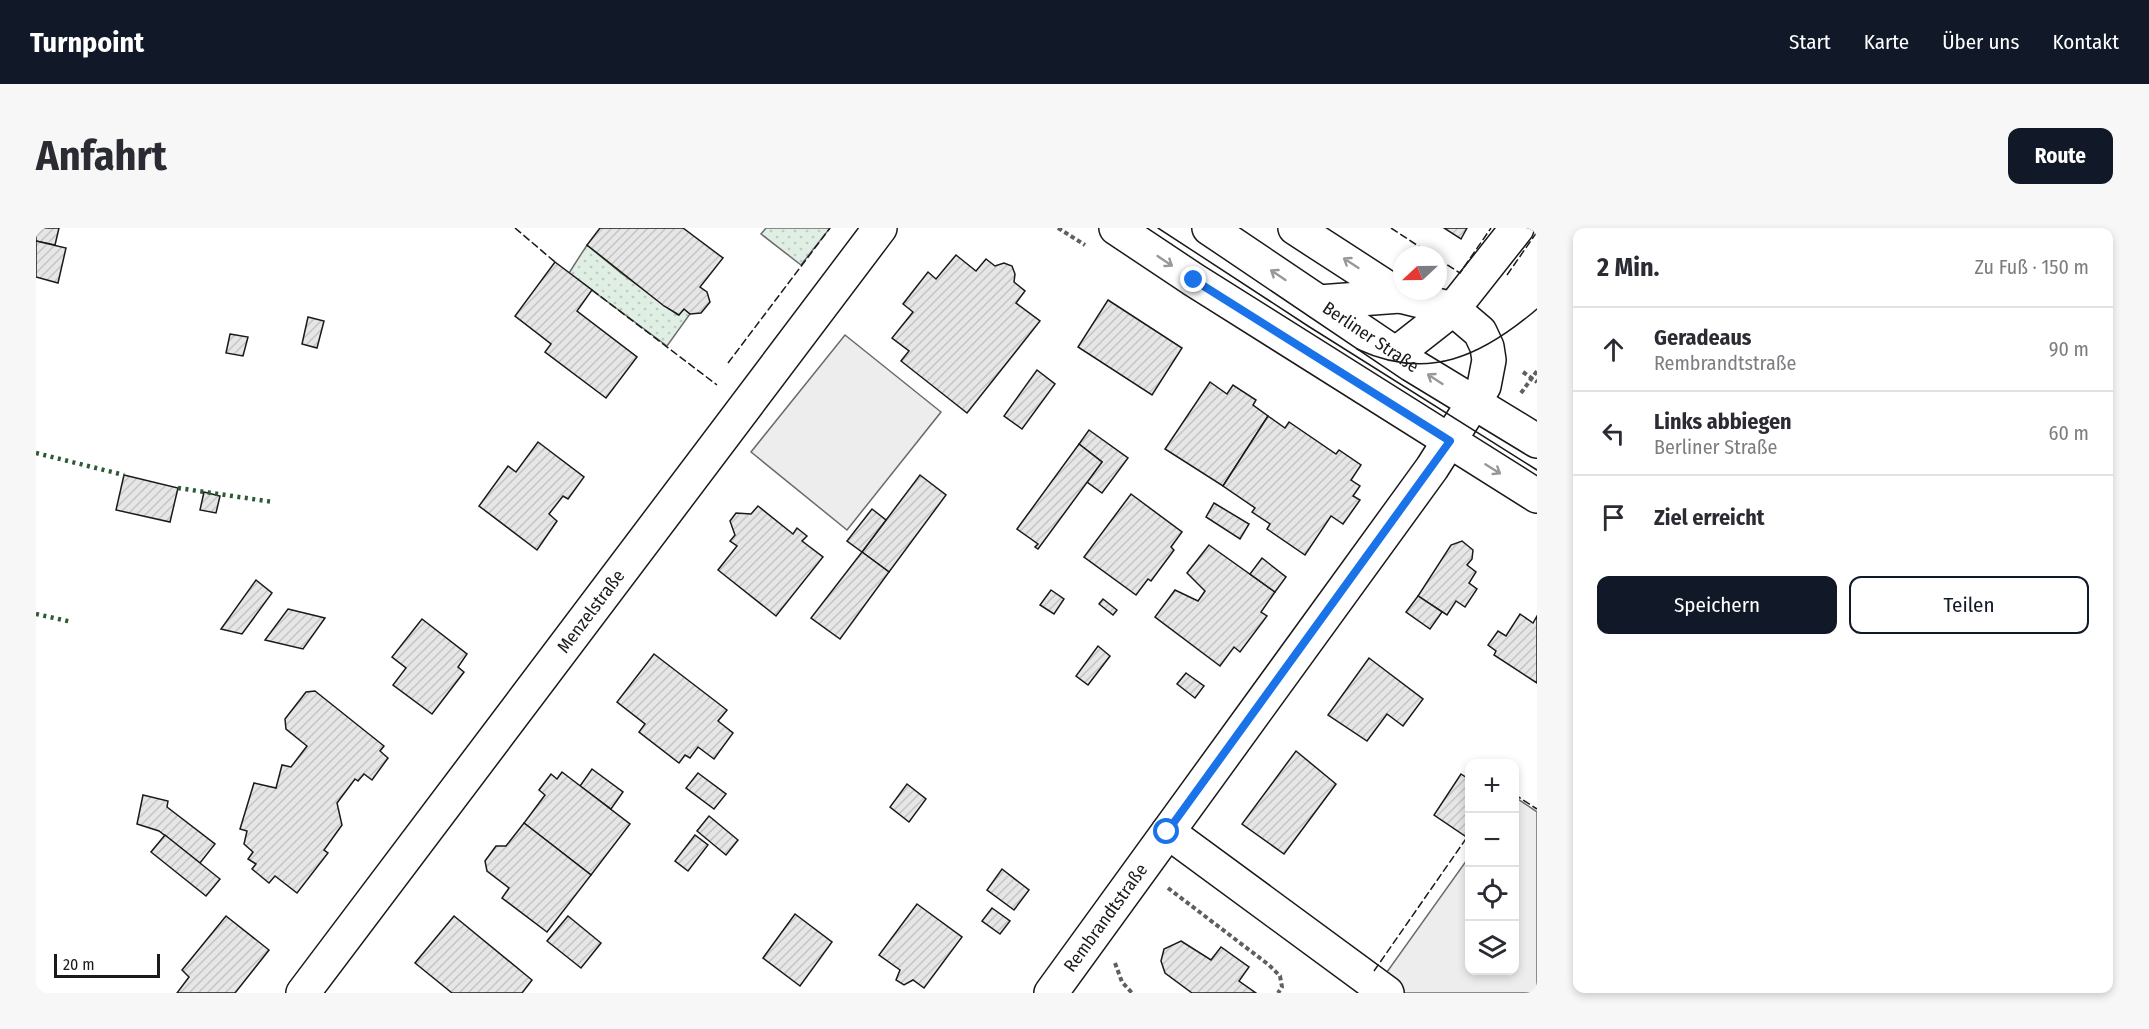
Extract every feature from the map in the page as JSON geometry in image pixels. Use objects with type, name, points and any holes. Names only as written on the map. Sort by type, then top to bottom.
[{"type":"street","name":"Menzelstraße","points":[[303,993],[880,228]]},
{"type":"street","points":[[1116,228],[1537,496]]},
{"type":"street","name":"Berliner Straße","points":[[1209,228],[1474,404],[1537,441]]},
{"type":"street","points":[[1295,228],[1393,291]]},
{"type":"street","points":[[1397,353],[1453,309],[1517,228]]},
{"type":"street","points":[[1320,302],[1393,297]]},
{"type":"street","points":[[1416,300],[1453,309]]},
{"type":"street","name":"Rembrandtstraße","points":[[1051,993],[1450,441],[1474,404],[1484,386],[1489,360],[1487,347],[1479,332],[1453,309]]},
{"type":"street","points":[[1167,832],[1387,993]]},
{"type":"path","points":[[1142,868],[1269,965],[1280,976],[1282,987],[1278,993]]},
{"type":"green space","points":[[766,228],[830,228],[801,265],[761,234]]},
{"type":"green space","points":[[587,245],[678,315],[684,309],[690,314],[667,346],[569,273]]},
{"type":"shaded area","points":[[845,335],[941,412],[847,530],[751,452]]},
{"type":"shaded area","points":[[1519,800],[1537,812],[1537,993],[1372,993],[1465,863],[1465,975],[1519,975]]},
{"type":"building","points":[[36,228],[59,228],[55,245],[36,241]]},
{"type":"building","points":[[600,228],[683,228],[723,258],[700,287],[707,292],[710,302],[701,313],[690,314],[684,309],[679,315],[664,306],[587,245]]},
{"type":"building","points":[[1444,228],[1467,228],[1461,239]]},
{"type":"building","points":[[36,241],[66,248],[58,283],[36,277]]},
{"type":"building","points":[[956,255],[976,271],[986,259],[995,266],[1004,263],[1012,266],[1015,274],[1014,282],[1025,291],[1016,303],[1040,321],[967,413],[901,361],[909,351],[892,338],[913,312],[903,304],[928,272],[936,279]]},
{"type":"building","points":[[555,262],[592,290],[577,311],[637,357],[606,398],[545,352],[551,344],[515,316]]},
{"type":"building","points":[[1108,300],[1182,348],[1152,395],[1078,347]]},
{"type":"building","points":[[308,317],[324,321],[317,348],[302,344]]},
{"type":"building","points":[[230,334],[248,337],[243,356],[226,353]]},
{"type":"building","points":[[1037,370],[1055,384],[1022,429],[1004,416]]},
{"type":"building","points":[[1210,382],[1227,394],[1233,385],[1256,400],[1253,405],[1268,416],[1223,486],[1165,449]]},
{"type":"building","points":[[1268,416],[1285,428],[1289,422],[1336,454],[1339,450],[1361,465],[1351,480],[1360,486],[1353,496],[1360,500],[1343,524],[1331,516],[1305,555],[1267,529],[1270,524],[1252,512],[1255,508],[1223,486]]},
{"type":"building","points":[[1089,430],[1128,458],[1102,493],[1087,482],[1102,462],[1079,444]]},
{"type":"building","points":[[538,442],[584,477],[568,499],[563,496],[549,514],[557,521],[537,550],[479,506],[508,466],[516,472]]},
{"type":"building","points":[[1079,444],[1102,462],[1038,549],[1035,547],[1038,544],[1017,529]]},
{"type":"building","points":[[124,475],[178,488],[170,522],[116,510]]},
{"type":"building","points":[[920,475],[946,495],[889,572],[862,552]]},
{"type":"building","points":[[204,492],[220,496],[216,513],[200,510]]},
{"type":"building","points":[[1131,494],[1182,532],[1171,547],[1174,550],[1151,581],[1148,579],[1136,595],[1084,557]]},
{"type":"building","points":[[1214,503],[1249,524],[1240,539],[1206,517]]},
{"type":"building","points":[[758,506],[793,534],[797,528],[807,536],[802,541],[823,557],[776,616],[718,570],[737,546],[730,541],[735,535],[730,521],[736,513],[751,514]]},
{"type":"building","points":[[872,509],[886,520],[862,552],[847,541]]},
{"type":"building","points":[[1462,541],[1473,550],[1472,559],[1467,565],[1476,572],[1469,583],[1477,589],[1465,607],[1456,601],[1447,615],[1418,596],[1451,545]]},
{"type":"building","points":[[1209,545],[1275,592],[1261,612],[1267,616],[1240,652],[1234,647],[1220,666],[1155,617],[1175,590],[1198,601],[1205,591],[1187,573]]},
{"type":"building","points":[[862,552],[889,572],[840,639],[811,618]]},
{"type":"building","points":[[1262,558],[1286,577],[1275,592],[1250,574]]},
{"type":"building","points":[[256,580],[272,593],[242,634],[221,629]]},
{"type":"building","points":[[1051,590],[1064,599],[1054,614],[1040,605]]},
{"type":"building","points":[[1418,596],[1442,612],[1430,629],[1406,612]]},
{"type":"building","points":[[1103,599],[1117,610],[1113,615],[1099,604]]},
{"type":"building","points":[[288,609],[325,618],[303,649],[265,640]]},
{"type":"building","points":[[1520,614],[1533,623],[1537,616],[1537,683],[1494,655],[1496,651],[1488,645],[1498,631],[1506,636]]},
{"type":"building","points":[[422,619],[467,654],[458,667],[464,672],[432,714],[393,685],[406,668],[392,657]]},
{"type":"building","points":[[1098,646],[1110,656],[1088,685],[1076,676]]},
{"type":"building","points":[[654,654],[727,710],[718,721],[733,733],[714,759],[698,747],[690,758],[685,755],[679,763],[639,732],[645,724],[617,702]]},
{"type":"building","points":[[1369,658],[1423,699],[1403,726],[1387,714],[1367,741],[1328,715]]},
{"type":"building","points":[[1186,673],[1204,686],[1195,698],[1177,684]]},
{"type":"building","points":[[315,691],[384,746],[380,751],[388,758],[372,780],[364,774],[358,781],[355,779],[337,803],[342,825],[324,850],[328,853],[297,893],[275,876],[269,883],[252,869],[256,864],[248,859],[253,852],[244,844],[247,831],[240,829],[254,783],[276,788],[282,765],[291,767],[307,746],[286,729],[285,719],[306,692]]},
{"type":"building","points":[[1296,751],[1336,784],[1284,854],[1242,824]]},
{"type":"building","points":[[592,769],[623,792],[611,809],[580,786]]},
{"type":"building","points":[[562,772],[630,824],[591,875],[524,823],[545,795],[539,790],[551,774],[557,779]]},
{"type":"building","points":[[698,773],[726,794],[714,809],[686,788]]},
{"type":"building","points":[[1461,774],[1465,777],[1465,836],[1434,815]]},
{"type":"building","points":[[907,784],[926,799],[909,822],[890,807]]},
{"type":"building","points":[[143,795],[168,801],[167,807],[215,844],[200,863],[159,831],[137,824]]},
{"type":"building","points":[[709,816],[738,840],[726,855],[697,831]]},
{"type":"building","points":[[524,823],[591,875],[547,932],[502,898],[509,888],[487,871],[485,861],[496,846],[506,846]]},
{"type":"building","points":[[165,835],[220,879],[206,896],[151,852]]},
{"type":"building","points":[[695,835],[708,845],[688,871],[675,861]]},
{"type":"building","points":[[1002,869],[1029,890],[1014,910],[987,890]]},
{"type":"building","points":[[917,904],[962,937],[924,988],[913,980],[904,985],[896,980],[900,970],[879,955]]},
{"type":"building","points":[[992,908],[1010,921],[1000,934],[982,921]]},
{"type":"building","points":[[795,914],[832,942],[800,986],[763,958]]},
{"type":"building","points":[[226,916],[269,950],[235,993],[177,993],[189,977],[182,970]]},
{"type":"building","points":[[454,916],[532,980],[522,993],[452,993],[415,963]]},
{"type":"building","points":[[568,916],[601,943],[581,968],[547,941]]},
{"type":"building","points":[[1181,941],[1211,960],[1221,947],[1249,967],[1239,981],[1256,993],[1192,993],[1165,973],[1161,961],[1164,949]]},
{"type":"tram line","points":[[1158,228],[1308,326],[1537,470]]},
{"type":"tram line","points":[[1357,349],[1383,359],[1407,363],[1431,363],[1453,359],[1496,340],[1537,309]]},
{"type":"hedge","points":[[36,453],[124,475]]},
{"type":"hedge","points":[[178,488],[273,502]]},
{"type":"hedge","points":[[36,614],[72,622]]},
{"type":"fence","points":[[515,228],[555,262]]},
{"type":"fence","points":[[728,363],[830,228]]},
{"type":"fence","points":[[1391,228],[1418,246]]},
{"type":"fence","points":[[1447,265],[1460,273],[1491,228]]},
{"type":"fence","points":[[1507,275],[1537,232]]},
{"type":"fence","points":[[592,290],[717,385]]},
{"type":"fence","points":[[1519,797],[1537,809]]},
{"type":"fence","points":[[1374,971],[1465,840]]},
{"type":"route","points":[[1167,832],[1450,441],[1194,280]]}]
